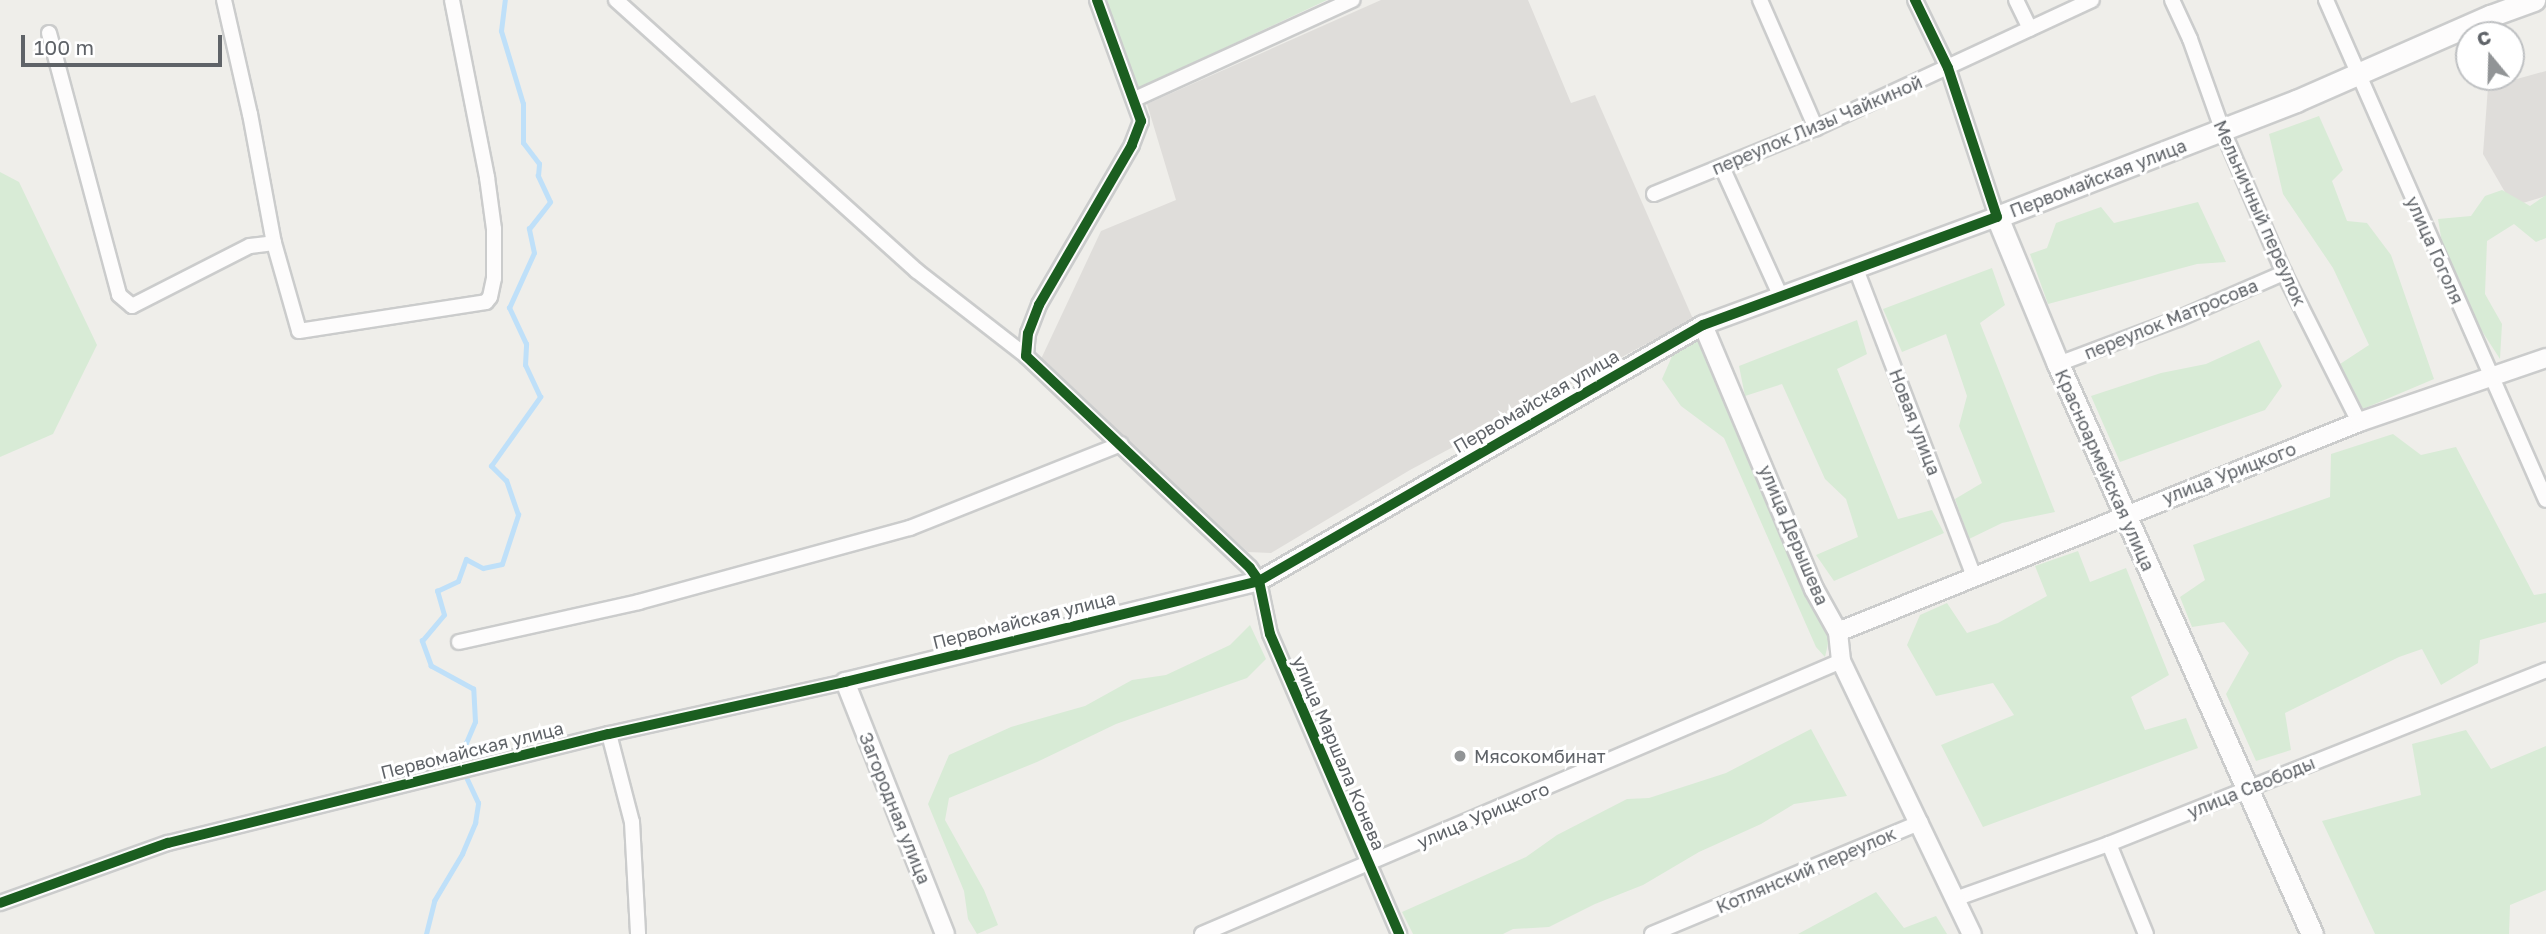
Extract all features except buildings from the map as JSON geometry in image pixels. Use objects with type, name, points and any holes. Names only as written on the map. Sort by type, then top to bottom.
[{"type":"main road","name":"Первомайская улица","points":[[1997,217],[2296,101],[2487,8],[2534,0]]},
{"type":"main road","name":"Красноармейская улица","points":[[1997,217],[2058,364],[2312,934]]},
{"type":"street","points":[[224,0],[250,114],[274,243],[299,331],[486,302],[491,297],[495,278],[492,216],[452,0]]},
{"type":"street","points":[[616,0],[917,271],[1026,356],[1237,552],[1259,581]]},
{"type":"street","points":[[1026,356],[1028,334],[1039,305],[1132,145],[1141,121],[1097,0]]},
{"type":"street","points":[[1135,99],[1352,0]]},
{"type":"street","points":[[1760,0],[1816,128]]},
{"type":"street","name":"Красноармейская улица","points":[[1915,0],[1948,68],[1997,217]]},
{"type":"street","points":[[2016,0],[2030,29]]},
{"type":"street","name":"переулок Лизы Чайкиной","points":[[1654,194],[1816,128],[2092,0]]},
{"type":"street","name":"Мельничный переулок","points":[[2172,0],[2190,39],[2222,129],[2284,273],[2359,422]]},
{"type":"street","name":"улица Гоголя","points":[[2326,0],[2546,500]]},
{"type":"street","points":[[49,33],[119,295],[132,306],[250,246],[274,243]]},
{"type":"street","points":[[1722,167],[1780,295]]},
{"type":"street","name":"Первомайская улица","points":[[0,903],[168,843],[609,734],[845,682],[1259,581],[1703,325],[1997,217]]},
{"type":"street","name":"Новая улица","points":[[1856,269],[1974,576]]},
{"type":"street","name":"переулок Матросова","points":[[2058,364],[2178,319],[2284,273]]},
{"type":"street","name":"улица Дерышева","points":[[1703,325],[1814,589],[1838,632],[1841,660],[1921,822],[1933,855],[1972,934]]},
{"type":"street","name":"улица Урицкого","points":[[1838,632],[2125,514],[2359,422],[2546,358]]},
{"type":"street","points":[[459,642],[639,602],[910,528],[1121,444]]},
{"type":"street","name":"улица Маршала Конева","points":[[1259,581],[1270,634],[1367,865],[1399,934]]},
{"type":"street","name":"улица Урицкого","points":[[1202,934],[1841,660]]},
{"type":"street","name":"улица Свободы","points":[[1955,899],[2109,844],[2546,670]]},
{"type":"street","name":"Загородная улица","points":[[845,682],[945,934]]},
{"type":"street","points":[[609,734],[632,822],[638,934]]},
{"type":"street","name":"Котлянский переулок","points":[[1652,934],[1921,822]]},
{"type":"street","points":[[2109,844],[2146,934]]},
{"type":"shaded area","points":[[1381,0],[1528,0],[1571,103],[1595,95],[1693,319],[1410,470],[1271,553],[1248,552],[1143,458],[1041,359],[1101,231],[1176,200],[1147,104]]},
{"type":"shaded area","points":[[2546,71],[2546,196],[2513,206],[2483,154],[2488,91],[2525,91],[2525,77]]},
{"type":"green space","points":[[1104,0],[1327,0],[1139,88]]},
{"type":"green space","points":[[2319,116],[2343,170],[2332,181],[2347,221],[2367,223],[2391,255],[2434,379],[2363,409],[2340,364],[2369,345],[2333,268],[2283,194],[2269,134]]},
{"type":"green space","points":[[0,172],[19,182],[97,345],[53,434],[0,457]]},
{"type":"green space","points":[[2502,190],[2530,206],[2546,195],[2546,238],[2536,242],[2514,224],[2487,241],[2485,294],[2502,324],[2500,359],[2478,325],[2443,249],[2438,219],[2471,216],[2485,196]]},
{"type":"green space","points":[[2198,202],[2226,262],[2197,264],[2048,304],[2030,254],[2047,248],[2056,223],[2101,207],[2114,223]]},
{"type":"green space","points":[[1992,268],[2005,305],[1980,323],[2055,512],[2002,523],[1969,539],[1955,499],[1982,483],[1959,426],[1967,396],[1946,334],[1902,352],[1883,309]]},
{"type":"green space","points":[[1857,320],[1867,354],[1837,369],[1898,519],[1932,510],[1944,533],[1834,581],[1816,555],[1858,537],[1846,499],[1825,479],[1782,384],[1745,396],[1739,366]]},
{"type":"green space","points":[[1701,338],[1792,558],[1830,635],[1825,657],[1816,647],[1724,438],[1681,406],[1662,379],[1673,354]]},
{"type":"green space","points":[[2259,340],[2282,386],[2265,410],[2120,462],[2091,396],[2161,373],[2206,364]]},
{"type":"green space","points":[[2393,434],[2421,455],[2456,447],[2534,595],[2546,593],[2546,622],[2480,640],[2478,663],[2441,685],[2422,649],[2399,657],[2285,713],[2291,750],[2256,761],[2226,694],[2249,653],[2224,622],[2192,627],[2180,597],[2205,580],[2193,545],[2330,497],[2331,454]]},
{"type":"green space","points":[[2078,551],[2090,582],[2126,568],[2169,675],[2131,697],[2145,730],[2186,718],[2198,748],[1983,827],[1941,745],[2014,715],[1993,683],[1936,696],[1907,645],[1920,615],[1947,603],[1967,633],[1998,623],[2047,596],[2035,566]]},
{"type":"green space","points":[[1250,625],[1266,659],[1247,678],[1116,724],[1037,762],[949,798],[945,820],[984,890],[998,925],[977,934],[968,919],[964,891],[928,804],[949,755],[1011,727],[1085,706],[1132,680],[1166,675],[1230,645]]},
{"type":"green space","points":[[1811,729],[1847,796],[1794,804],[1761,824],[1699,852],[1643,885],[1595,904],[1549,927],[1513,929],[1503,934],[1413,934],[1402,912],[1526,857],[1557,835],[1627,799],[1649,798],[1726,773]]},
{"type":"green space","points":[[2466,730],[2491,769],[2546,746],[2546,890],[2510,905],[2509,934],[2375,934],[2322,821],[2421,795],[2412,744]]},
{"type":"green space","points":[[1876,892],[1904,928],[1936,916],[1947,934],[1798,934]]},
{"type":"waterway","points":[[426,934],[434,901],[462,854],[475,823],[478,803],[463,771],[466,743],[475,722],[473,689],[431,666],[422,641],[444,615],[437,591],[458,581],[466,559],[483,568],[502,564],[518,515],[506,481],[491,466],[540,397],[525,365],[526,344],[509,308],[534,253],[529,229],[550,202],[538,176],[539,164],[523,143],[523,104],[501,31],[505,0]]},
{"type":"cycle path","points":[[1097,0],[1141,121],[1132,145],[1039,305],[1028,333],[1026,356],[1250,568],[1259,581],[1270,634],[1399,934]]},
{"type":"cycle path","points":[[0,903],[168,843],[609,734],[845,682],[1259,581],[1703,325],[1997,217],[1948,68],[1915,0]]},
{"type":"place","name":"Мясокомбинат","points":[[1460,756]]}]
